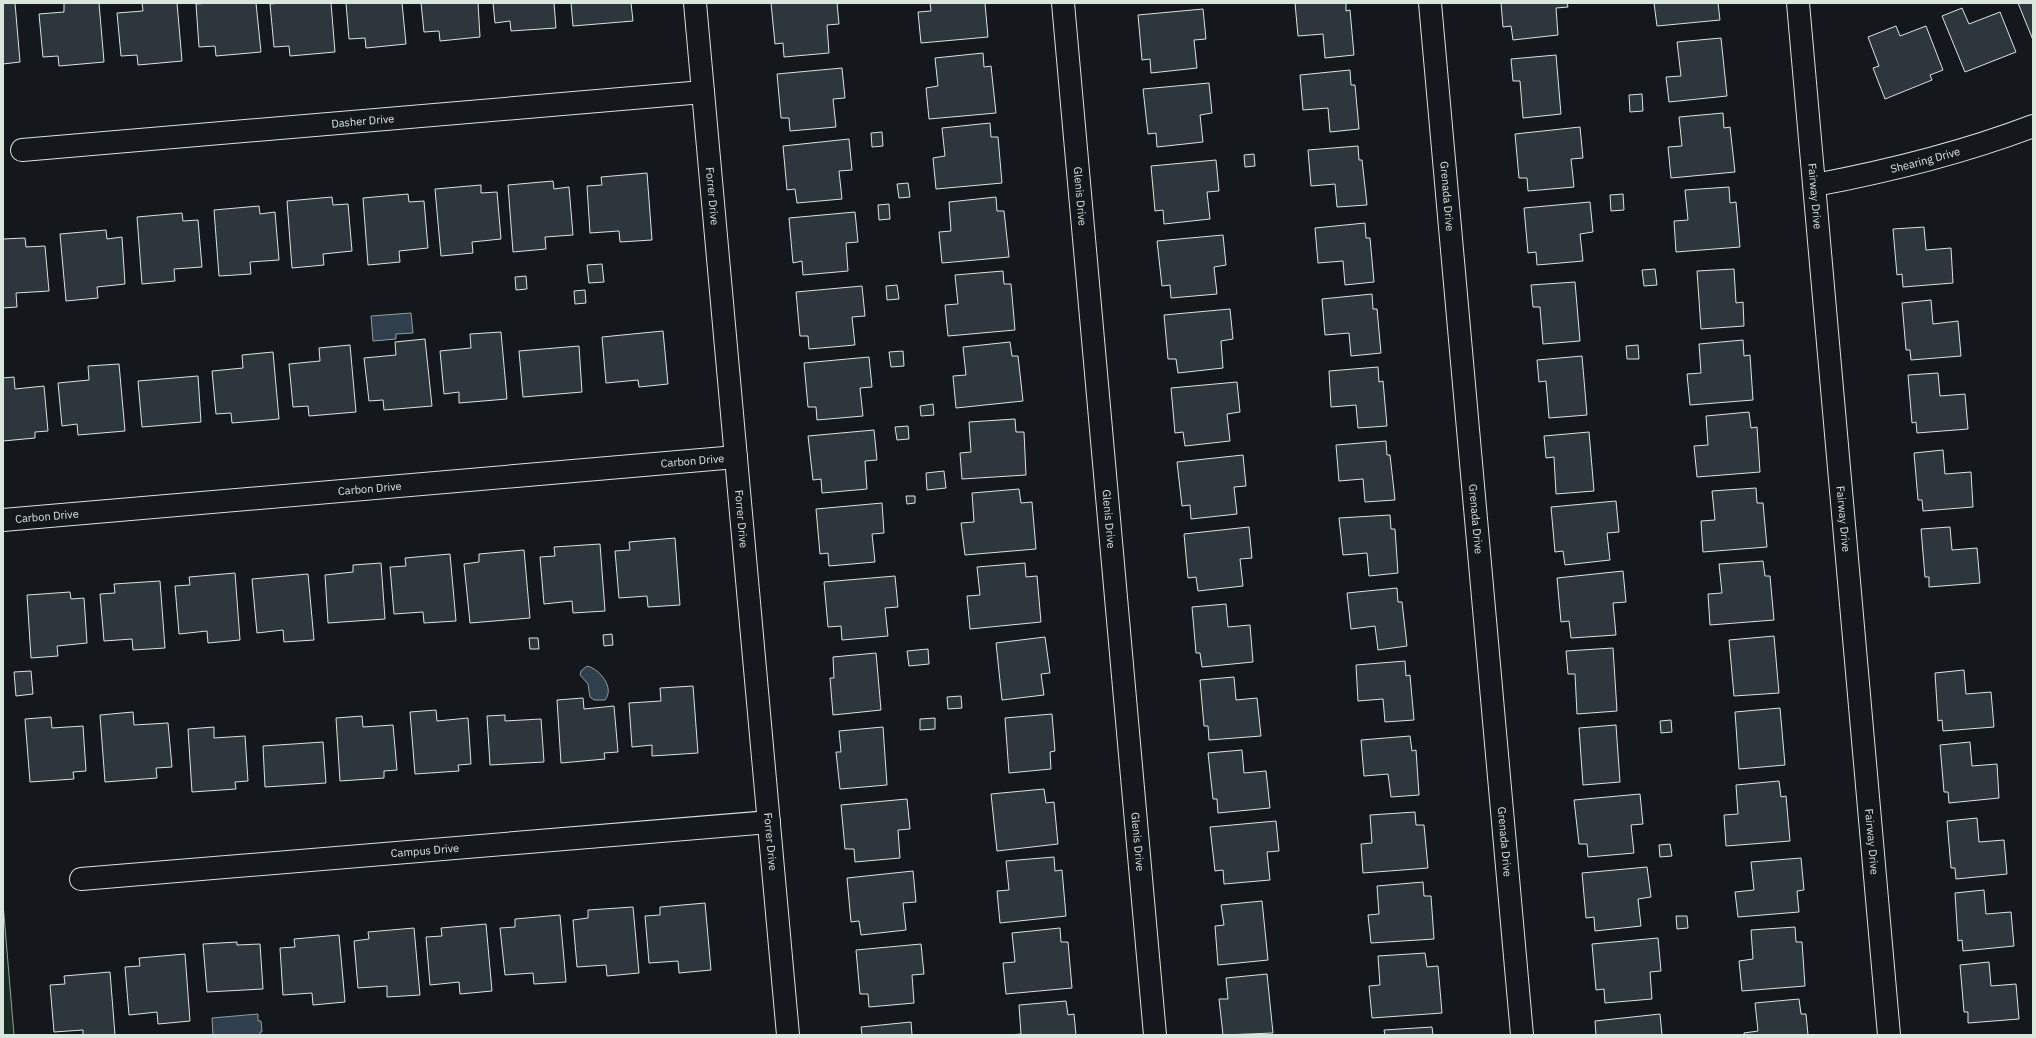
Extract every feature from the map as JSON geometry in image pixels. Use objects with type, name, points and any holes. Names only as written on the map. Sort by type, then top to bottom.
[{"type":"street","name":"Forrer Drive","points":[[695,3],[788,1035]]},
{"type":"street","name":"Glenis Drive","points":[[1063,3],[1155,1035]]},
{"type":"street","name":"Grenada Drive","points":[[1430,3],[1522,1035]]},
{"type":"street","name":"Fairway Drive","points":[[1798,3],[1889,1035]]},
{"type":"street","name":"Dasher Drive","points":[[22,150],[703,92]]},
{"type":"street","name":"Shearing Drive","points":[[1814,185],[1889,171],[1924,162],[2033,126]]},
{"type":"street","name":"Carbon Drive","points":[[3,520],[736,457]]},
{"type":"street","name":"Campus Drive","points":[[81,880],[769,822]]},
{"type":"green space","points":[[3,903],[14,1035],[3,1035]]},
{"type":"water","points":[[411,313],[413,333],[396,334],[396,339],[373,341],[371,316]]},
{"type":"water","points":[[587,666],[597,671],[605,680],[608,695],[605,700],[594,700],[590,697],[588,684],[580,675],[581,671]]},
{"type":"water","points":[[258,1014],[258,1021],[261,1021],[262,1032],[260,1032],[260,1035],[213,1035],[212,1018]]},
{"type":"building","points":[[3,3],[15,3],[20,62],[3,64]]},
{"type":"building","points":[[64,3],[99,3],[104,62],[59,66],[58,56],[43,57],[39,14],[64,12]]},
{"type":"building","points":[[142,3],[177,3],[182,61],[138,65],[137,55],[121,56],[117,13],[143,11]]},
{"type":"building","points":[[256,3],[261,52],[216,56],[215,46],[199,47],[196,4]]},
{"type":"building","points":[[331,3],[335,52],[290,56],[289,46],[274,47],[270,4]]},
{"type":"building","points":[[346,3],[402,3],[406,44],[366,48],[365,38],[349,39]]},
{"type":"building","points":[[421,3],[478,3],[480,37],[440,41],[439,31],[424,32]]},
{"type":"building","points":[[493,3],[554,3],[556,28],[511,31],[510,21],[495,23]]},
{"type":"building","points":[[571,3],[631,3],[633,21],[573,26]]},
{"type":"building","points":[[771,3],[837,3],[839,24],[827,25],[829,53],[784,57],[783,43],[775,44]]},
{"type":"building","points":[[930,3],[985,3],[988,37],[921,43],[918,12],[931,11]]},
{"type":"building","points":[[1295,3],[1346,3],[1346,11],[1350,10],[1354,55],[1325,58],[1323,34],[1298,36]]},
{"type":"building","points":[[1501,3],[1567,3],[1568,7],[1556,8],[1558,35],[1513,40],[1511,26],[1503,27]]},
{"type":"building","points":[[1654,3],[1718,3],[1720,20],[1657,26]]},
{"type":"building","points":[[2018,3],[2033,3],[2033,40]]},
{"type":"building","points":[[1962,8],[1969,24],[2000,12],[2016,52],[1965,72],[1942,16]]},
{"type":"building","points":[[1203,9],[1206,39],[1194,40],[1197,68],[1151,73],[1150,59],[1142,60],[1138,15]]},
{"type":"building","points":[[1896,26],[1900,36],[1926,26],[1943,70],[1930,75],[1932,80],[1885,99],[1873,68],[1879,66],[1868,37]]},
{"type":"building","points":[[1721,38],[1727,96],[1669,102],[1666,77],[1681,76],[1677,42]]},
{"type":"building","points":[[983,53],[984,67],[991,66],[996,113],[929,119],[926,88],[938,86],[935,58]]},
{"type":"building","points":[[1556,55],[1561,114],[1523,118],[1520,81],[1513,81],[1511,59]]},
{"type":"building","points":[[842,68],[845,98],[833,99],[836,127],[790,131],[789,118],[781,118],[777,74]]},
{"type":"building","points":[[1350,70],[1351,85],[1355,85],[1359,129],[1330,132],[1328,108],[1303,110],[1300,75]]},
{"type":"building","points":[[1209,83],[1212,113],[1200,115],[1203,142],[1157,147],[1156,133],[1148,134],[1143,89]]},
{"type":"building","points":[[1642,94],[1643,111],[1630,112],[1629,95]]},
{"type":"building","points":[[1723,113],[1724,128],[1730,127],[1735,172],[1671,178],[1668,147],[1682,146],[1679,117]]},
{"type":"building","points":[[990,123],[991,137],[998,137],[1002,183],[936,189],[933,158],[945,156],[942,128]]},
{"type":"building","points":[[1580,127],[1583,158],[1571,159],[1574,187],[1528,191],[1527,178],[1519,178],[1515,134]]},
{"type":"building","points":[[882,132],[883,146],[872,147],[871,133]]},
{"type":"building","points":[[849,139],[852,170],[839,171],[842,199],[797,203],[795,189],[787,190],[783,146]]},
{"type":"building","points":[[1358,146],[1359,160],[1362,160],[1367,205],[1337,207],[1335,184],[1311,186],[1308,150]]},
{"type":"building","points":[[1254,154],[1255,166],[1245,167],[1244,155]]},
{"type":"building","points":[[1216,160],[1219,191],[1207,192],[1210,219],[1164,224],[1163,210],[1155,211],[1151,166]]},
{"type":"building","points":[[647,173],[652,240],[620,242],[619,231],[590,233],[587,186],[602,185],[601,177]]},
{"type":"building","points":[[553,181],[554,189],[569,187],[573,235],[545,237],[546,249],[513,252],[508,185]]},
{"type":"building","points":[[908,183],[910,197],[899,198],[897,184]]},
{"type":"building","points":[[481,185],[481,193],[497,192],[501,239],[472,242],[473,253],[441,256],[435,189]]},
{"type":"building","points":[[1729,187],[1730,203],[1736,202],[1740,247],[1676,252],[1674,221],[1688,220],[1685,190]]},
{"type":"building","points":[[408,194],[409,202],[424,201],[428,248],[399,251],[400,262],[368,265],[363,198]]},
{"type":"building","points":[[1623,194],[1624,210],[1611,211],[1610,195]]},
{"type":"building","points":[[332,197],[333,205],[348,204],[352,251],[323,254],[324,265],[292,268],[287,201]]},
{"type":"building","points":[[996,197],[997,211],[1004,211],[1009,257],[942,263],[939,232],[951,231],[949,202]]},
{"type":"building","points":[[1590,202],[1593,232],[1580,234],[1583,261],[1537,265],[1536,252],[1528,253],[1524,208]]},
{"type":"building","points":[[889,204],[890,219],[879,220],[878,205]]},
{"type":"building","points":[[259,206],[260,214],[275,212],[279,260],[250,262],[251,274],[219,276],[214,210]]},
{"type":"building","points":[[855,212],[858,242],[846,243],[848,271],[803,275],[802,261],[793,263],[789,218]]},
{"type":"building","points":[[182,213],[183,221],[198,220],[202,267],[174,269],[175,281],[142,284],[137,217]]},
{"type":"building","points":[[1365,223],[1366,238],[1370,238],[1374,282],[1345,285],[1343,261],[1318,263],[1315,228]]},
{"type":"building","points":[[1924,227],[1926,250],[1951,248],[1953,283],[1903,287],[1902,274],[1897,275],[1893,229]]},
{"type":"building","points":[[106,230],[107,239],[122,237],[125,284],[97,287],[98,298],[66,301],[60,234]]},
{"type":"building","points":[[1223,235],[1226,265],[1214,267],[1217,294],[1171,298],[1170,285],[1162,286],[1157,241]]},
{"type":"building","points":[[25,238],[26,247],[45,246],[49,291],[16,293],[17,307],[3,308],[3,239]]},
{"type":"building","points":[[602,264],[604,282],[589,283],[587,265]]},
{"type":"building","points":[[1655,269],[1657,285],[1644,286],[1642,270]]},
{"type":"building","points":[[1734,269],[1736,303],[1743,302],[1744,326],[1701,329],[1697,271]]},
{"type":"building","points":[[1003,271],[1004,284],[1011,284],[1015,330],[948,336],[945,305],[958,304],[955,275]]},
{"type":"building","points":[[526,276],[527,289],[516,290],[515,277]]},
{"type":"building","points":[[1575,282],[1580,341],[1543,344],[1540,307],[1533,307],[1531,285]]},
{"type":"building","points":[[897,285],[899,299],[887,300],[886,286]]},
{"type":"building","points":[[862,286],[865,316],[852,317],[855,345],[809,349],[808,336],[800,336],[796,292]]},
{"type":"building","points":[[585,290],[586,303],[575,304],[574,291]]},
{"type":"building","points":[[1372,294],[1373,309],[1377,309],[1381,353],[1351,356],[1349,333],[1325,335],[1322,299]]},
{"type":"building","points":[[1931,300],[1933,324],[1958,321],[1961,356],[1911,360],[1910,350],[1906,350],[1902,303]]},
{"type":"building","points":[[1230,309],[1233,339],[1221,341],[1223,368],[1178,373],[1176,359],[1168,359],[1164,315]]},
{"type":"building","points":[[663,331],[668,384],[639,387],[638,380],[606,383],[602,337]]},
{"type":"building","points":[[501,332],[507,399],[459,403],[459,392],[444,394],[440,351],[471,348],[470,334]]},
{"type":"building","points":[[425,339],[432,406],[384,410],[383,400],[369,401],[364,358],[396,355],[395,342]]},
{"type":"building","points":[[1743,340],[1744,356],[1750,355],[1753,400],[1690,405],[1687,374],[1701,373],[1699,344]]},
{"type":"building","points":[[1010,342],[1012,356],[1018,356],[1023,401],[956,408],[953,376],[966,375],[963,347]]},
{"type":"building","points":[[350,345],[356,412],[309,416],[308,406],[293,407],[289,364],[320,361],[319,348]]},
{"type":"building","points":[[1638,345],[1639,359],[1627,359],[1626,346]]},
{"type":"building","points":[[579,346],[582,392],[523,397],[519,351]]},
{"type":"building","points":[[903,351],[904,366],[891,367],[889,352]]},
{"type":"building","points":[[273,352],[279,419],[232,423],[231,413],[216,414],[212,371],[243,368],[242,355]]},
{"type":"building","points":[[1582,356],[1587,415],[1549,418],[1546,381],[1539,382],[1537,360]]},
{"type":"building","points":[[869,357],[872,387],[860,388],[863,416],[817,420],[816,407],[808,407],[804,363]]},
{"type":"building","points":[[119,364],[125,431],[78,435],[77,424],[62,426],[58,383],[89,380],[88,366]]},
{"type":"building","points":[[1378,367],[1379,382],[1383,381],[1387,426],[1358,428],[1356,405],[1331,407],[1329,371]]},
{"type":"building","points":[[1938,373],[1940,396],[1965,394],[1968,429],[1917,433],[1916,422],[1912,423],[1908,375]]},
{"type":"building","points":[[198,376],[201,422],[142,427],[138,381]]},
{"type":"building","points":[[14,377],[15,389],[44,386],[48,431],[35,432],[35,438],[3,441],[3,378]]},
{"type":"building","points":[[1237,382],[1240,412],[1227,414],[1230,441],[1185,446],[1183,432],[1175,433],[1171,388]]},
{"type":"building","points":[[933,404],[934,415],[921,416],[920,406]]},
{"type":"building","points":[[1749,412],[1751,428],[1757,427],[1760,472],[1697,477],[1694,446],[1708,445],[1706,416]]},
{"type":"building","points":[[1015,419],[1016,432],[1024,432],[1026,475],[962,479],[960,453],[971,452],[969,422]]},
{"type":"building","points":[[908,426],[909,439],[897,440],[895,427]]},
{"type":"building","points":[[874,430],[877,460],[865,461],[867,489],[822,493],[821,479],[813,480],[808,436]]},
{"type":"building","points":[[1589,432],[1594,491],[1556,494],[1554,457],[1546,458],[1544,436]]},
{"type":"building","points":[[1386,441],[1387,455],[1390,455],[1395,500],[1365,502],[1363,479],[1339,481],[1336,445]]},
{"type":"building","points":[[1943,450],[1945,474],[1971,472],[1973,507],[1923,511],[1922,500],[1918,500],[1914,453]]},
{"type":"building","points":[[1243,455],[1246,486],[1234,487],[1237,514],[1191,519],[1190,505],[1182,506],[1177,462]]},
{"type":"building","points":[[944,471],[946,488],[927,490],[926,473]]},
{"type":"building","points":[[1756,488],[1757,503],[1763,503],[1767,547],[1703,552],[1701,521],[1715,520],[1712,491]]},
{"type":"building","points":[[1019,489],[1021,503],[1032,502],[1036,549],[965,555],[961,523],[974,522],[972,493]]},
{"type":"building","points":[[906,496],[915,496],[915,503],[907,504]]},
{"type":"building","points":[[1616,501],[1619,532],[1607,533],[1610,560],[1565,565],[1563,551],[1555,552],[1551,507]]},
{"type":"building","points":[[882,503],[884,533],[872,534],[875,562],[829,566],[828,553],[820,554],[816,509]]},
{"type":"building","points":[[1390,515],[1391,529],[1395,529],[1398,573],[1369,576],[1367,553],[1343,555],[1339,518]]},
{"type":"building","points":[[1249,527],[1252,558],[1240,559],[1243,586],[1198,591],[1196,577],[1188,578],[1184,534]]},
{"type":"building","points":[[1950,527],[1952,550],[1977,548],[1980,583],[1929,587],[1929,577],[1925,577],[1921,529]]},
{"type":"building","points":[[675,538],[680,605],[648,607],[647,596],[619,598],[615,551],[630,550],[629,542]]},
{"type":"building","points":[[600,544],[605,611],[573,613],[572,601],[544,604],[540,557],[555,556],[554,547]]},
{"type":"building","points":[[524,550],[530,618],[470,623],[464,564],[479,562],[479,554]]},
{"type":"building","points":[[450,554],[456,621],[424,623],[423,612],[394,614],[390,567],[406,566],[405,558]]},
{"type":"building","points":[[1763,561],[1765,576],[1770,576],[1774,620],[1710,625],[1708,594],[1722,593],[1719,564]]},
{"type":"building","points":[[381,563],[385,619],[328,623],[325,575],[353,572],[353,565]]},
{"type":"building","points":[[1025,563],[1026,577],[1037,576],[1041,622],[970,629],[967,596],[980,595],[977,567]]},
{"type":"building","points":[[1623,571],[1626,602],[1613,603],[1616,635],[1571,638],[1569,621],[1561,622],[1557,578]]},
{"type":"building","points":[[235,573],[240,640],[208,643],[207,631],[179,634],[175,586],[190,585],[189,577]]},
{"type":"building","points":[[308,574],[314,640],[284,642],[283,630],[257,633],[252,579]]},
{"type":"building","points":[[895,576],[898,607],[885,608],[888,636],[842,640],[841,626],[828,627],[824,582]]},
{"type":"building","points":[[160,581],[165,648],[133,650],[132,639],[104,641],[100,594],[115,593],[114,584]]},
{"type":"building","points":[[1397,588],[1398,602],[1402,602],[1407,646],[1378,650],[1375,626],[1351,629],[1347,593]]},
{"type":"building","points":[[70,592],[71,599],[84,598],[87,643],[57,646],[58,656],[31,658],[27,595]]},
{"type":"building","points":[[1226,604],[1228,627],[1250,625],[1253,662],[1202,667],[1200,653],[1196,653],[1192,607]]},
{"type":"building","points":[[612,634],[613,645],[604,646],[603,635]]},
{"type":"building","points":[[1774,636],[1779,693],[1734,696],[1729,640]]},
{"type":"building","points":[[1045,637],[1050,673],[1041,674],[1044,695],[1002,700],[996,643]]},
{"type":"building","points":[[529,638],[538,638],[539,649],[530,649]]},
{"type":"building","points":[[1613,648],[1617,711],[1577,714],[1575,674],[1568,674],[1566,651]]},
{"type":"building","points":[[928,649],[929,664],[909,666],[907,651]]},
{"type":"building","points":[[876,653],[881,710],[833,715],[830,678],[834,678],[833,657]]},
{"type":"building","points":[[1405,661],[1406,676],[1410,675],[1414,720],[1385,722],[1383,699],[1358,701],[1356,665]]},
{"type":"building","points":[[1964,670],[1966,694],[1991,692],[1994,727],[1943,731],[1942,720],[1938,721],[1935,673]]},
{"type":"building","points":[[31,671],[33,694],[16,696],[14,672]]},
{"type":"building","points":[[1234,677],[1236,700],[1257,698],[1261,736],[1209,740],[1208,726],[1204,726],[1200,680]]},
{"type":"building","points":[[693,686],[698,753],[652,756],[652,745],[632,747],[629,703],[661,701],[660,688]]},
{"type":"building","points":[[961,696],[962,708],[948,709],[947,697]]},
{"type":"building","points":[[583,698],[584,709],[614,706],[618,752],[604,753],[605,759],[561,763],[557,700]]},
{"type":"building","points":[[1780,708],[1785,765],[1739,769],[1735,712]]},
{"type":"building","points":[[436,710],[437,721],[468,718],[471,764],[458,765],[459,771],[415,774],[410,712]]},
{"type":"building","points":[[133,712],[134,725],[168,723],[172,767],[156,768],[157,778],[105,782],[100,715]]},
{"type":"building","points":[[1052,714],[1055,751],[1050,752],[1051,769],[1009,773],[1005,718]]},
{"type":"building","points":[[505,715],[505,721],[541,719],[544,762],[490,765],[487,716]]},
{"type":"building","points":[[362,716],[363,727],[393,725],[397,770],[384,771],[384,778],[340,781],[336,718]]},
{"type":"building","points":[[51,717],[52,728],[83,726],[86,771],[73,772],[74,779],[30,782],[25,719]]},
{"type":"building","points":[[935,718],[935,729],[920,730],[920,719]]},
{"type":"building","points":[[1671,720],[1672,732],[1661,733],[1660,721]]},
{"type":"building","points":[[1616,725],[1620,782],[1583,785],[1579,728]]},
{"type":"building","points":[[214,727],[214,738],[245,736],[248,781],[235,782],[236,789],[192,792],[188,729]]},
{"type":"building","points":[[883,727],[887,785],[840,789],[836,752],[841,752],[839,731]]},
{"type":"building","points":[[1410,736],[1412,751],[1416,750],[1419,795],[1391,797],[1388,774],[1364,776],[1361,740]]},
{"type":"building","points":[[323,742],[326,783],[265,787],[263,746]]},
{"type":"building","points":[[1970,742],[1972,766],[1997,764],[1999,798],[1949,803],[1948,792],[1944,792],[1940,745]]},
{"type":"building","points":[[1242,750],[1244,773],[1266,771],[1270,808],[1218,813],[1217,799],[1213,799],[1208,753]]},
{"type":"building","points":[[1779,781],[1781,797],[1786,796],[1790,841],[1726,846],[1724,815],[1738,814],[1736,785]]},
{"type":"building","points":[[1044,789],[1046,803],[1054,802],[1058,844],[997,851],[991,794]]},
{"type":"building","points":[[1640,794],[1643,824],[1631,825],[1634,853],[1588,857],[1587,844],[1579,844],[1574,800]]},
{"type":"building","points":[[907,799],[910,829],[898,830],[900,858],[855,862],[854,849],[845,849],[841,805]]},
{"type":"building","points":[[1415,812],[1416,825],[1424,825],[1428,868],[1363,873],[1361,844],[1372,843],[1370,815]]},
{"type":"building","points":[[1977,818],[1979,842],[2004,840],[2007,874],[1956,879],[1955,868],[1951,868],[1947,821]]},
{"type":"building","points":[[1276,821],[1279,851],[1267,852],[1270,880],[1224,884],[1223,870],[1215,871],[1210,827]]},
{"type":"building","points":[[1670,844],[1672,856],[1660,857],[1659,845]]},
{"type":"building","points":[[1054,857],[1055,871],[1062,870],[1066,916],[1000,923],[997,891],[1009,890],[1006,861]]},
{"type":"building","points":[[1801,858],[1804,890],[1797,891],[1799,912],[1738,917],[1735,892],[1754,890],[1751,862]]},
{"type":"building","points":[[1647,867],[1651,897],[1638,899],[1641,926],[1595,931],[1594,917],[1586,918],[1582,873]]},
{"type":"building","points":[[913,871],[916,902],[903,903],[906,930],[861,935],[859,921],[851,922],[847,878]]},
{"type":"building","points":[[1423,882],[1424,896],[1431,896],[1434,939],[1371,943],[1368,915],[1379,914],[1377,886]]},
{"type":"building","points":[[1984,890],[1986,914],[2011,912],[2014,946],[1963,951],[1962,940],[1958,941],[1955,893]]},
{"type":"building","points":[[1262,901],[1268,960],[1218,965],[1215,926],[1224,925],[1221,905]]},
{"type":"building","points":[[705,903],[711,970],[679,973],[678,961],[649,963],[645,916],[660,915],[660,907]]},
{"type":"building","points":[[633,907],[639,973],[607,976],[606,965],[577,967],[573,920],[588,918],[588,910]]},
{"type":"building","points":[[560,915],[566,982],[534,984],[533,973],[505,975],[500,928],[515,927],[515,919]]},
{"type":"building","points":[[1676,916],[1687,916],[1688,928],[1677,929]]},
{"type":"building","points":[[486,924],[492,991],[460,994],[459,982],[430,985],[426,937],[442,936],[441,928]]},
{"type":"building","points":[[1795,927],[1796,942],[1802,942],[1805,986],[1742,991],[1739,961],[1753,959],[1751,930]]},
{"type":"building","points":[[414,928],[420,995],[387,997],[387,986],[358,988],[354,941],[369,939],[368,932]]},
{"type":"building","points":[[1060,928],[1061,942],[1068,942],[1072,988],[1006,994],[1003,963],[1015,962],[1012,933]]},
{"type":"building","points":[[339,935],[345,1002],[313,1005],[312,993],[283,995],[280,948],[295,947],[294,939]]},
{"type":"building","points":[[1658,938],[1661,971],[1650,972],[1652,999],[1605,1003],[1604,989],[1596,990],[1592,944]]},
{"type":"building","points":[[237,942],[237,945],[260,944],[263,989],[207,992],[203,944]]},
{"type":"building","points":[[921,944],[924,974],[912,975],[914,1003],[869,1007],[868,994],[860,994],[856,950]]},
{"type":"building","points":[[1425,953],[1427,967],[1438,966],[1442,1013],[1372,1018],[1369,986],[1380,985],[1378,956]]},
{"type":"building","points":[[185,954],[190,1021],[158,1024],[157,1012],[129,1015],[125,967],[140,966],[139,958]]},
{"type":"building","points":[[1989,962],[1991,986],[2016,984],[2019,1019],[1968,1023],[1968,1012],[1964,1012],[1960,965]]},
{"type":"building","points":[[110,972],[115,1035],[83,1035],[83,1030],[54,1032],[50,985],[65,984],[64,976]]},
{"type":"building","points":[[1267,974],[1273,1033],[1223,1035],[1219,999],[1228,999],[1226,978]]},
{"type":"building","points":[[1799,999],[1801,1014],[1806,1014],[1808,1035],[1744,1035],[1744,1033],[1758,1031],[1755,1003]]},
{"type":"building","points":[[1066,1001],[1068,1015],[1074,1014],[1076,1035],[1009,1035],[1021,1034],[1019,1005]]},
{"type":"building","points":[[1660,1014],[1662,1035],[1596,1035],[1595,1021]]},
{"type":"building","points":[[911,1022],[912,1035],[862,1035],[861,1027]]},
{"type":"building","points":[[1432,1027],[1433,1035],[1385,1035],[1384,1030]]}]
